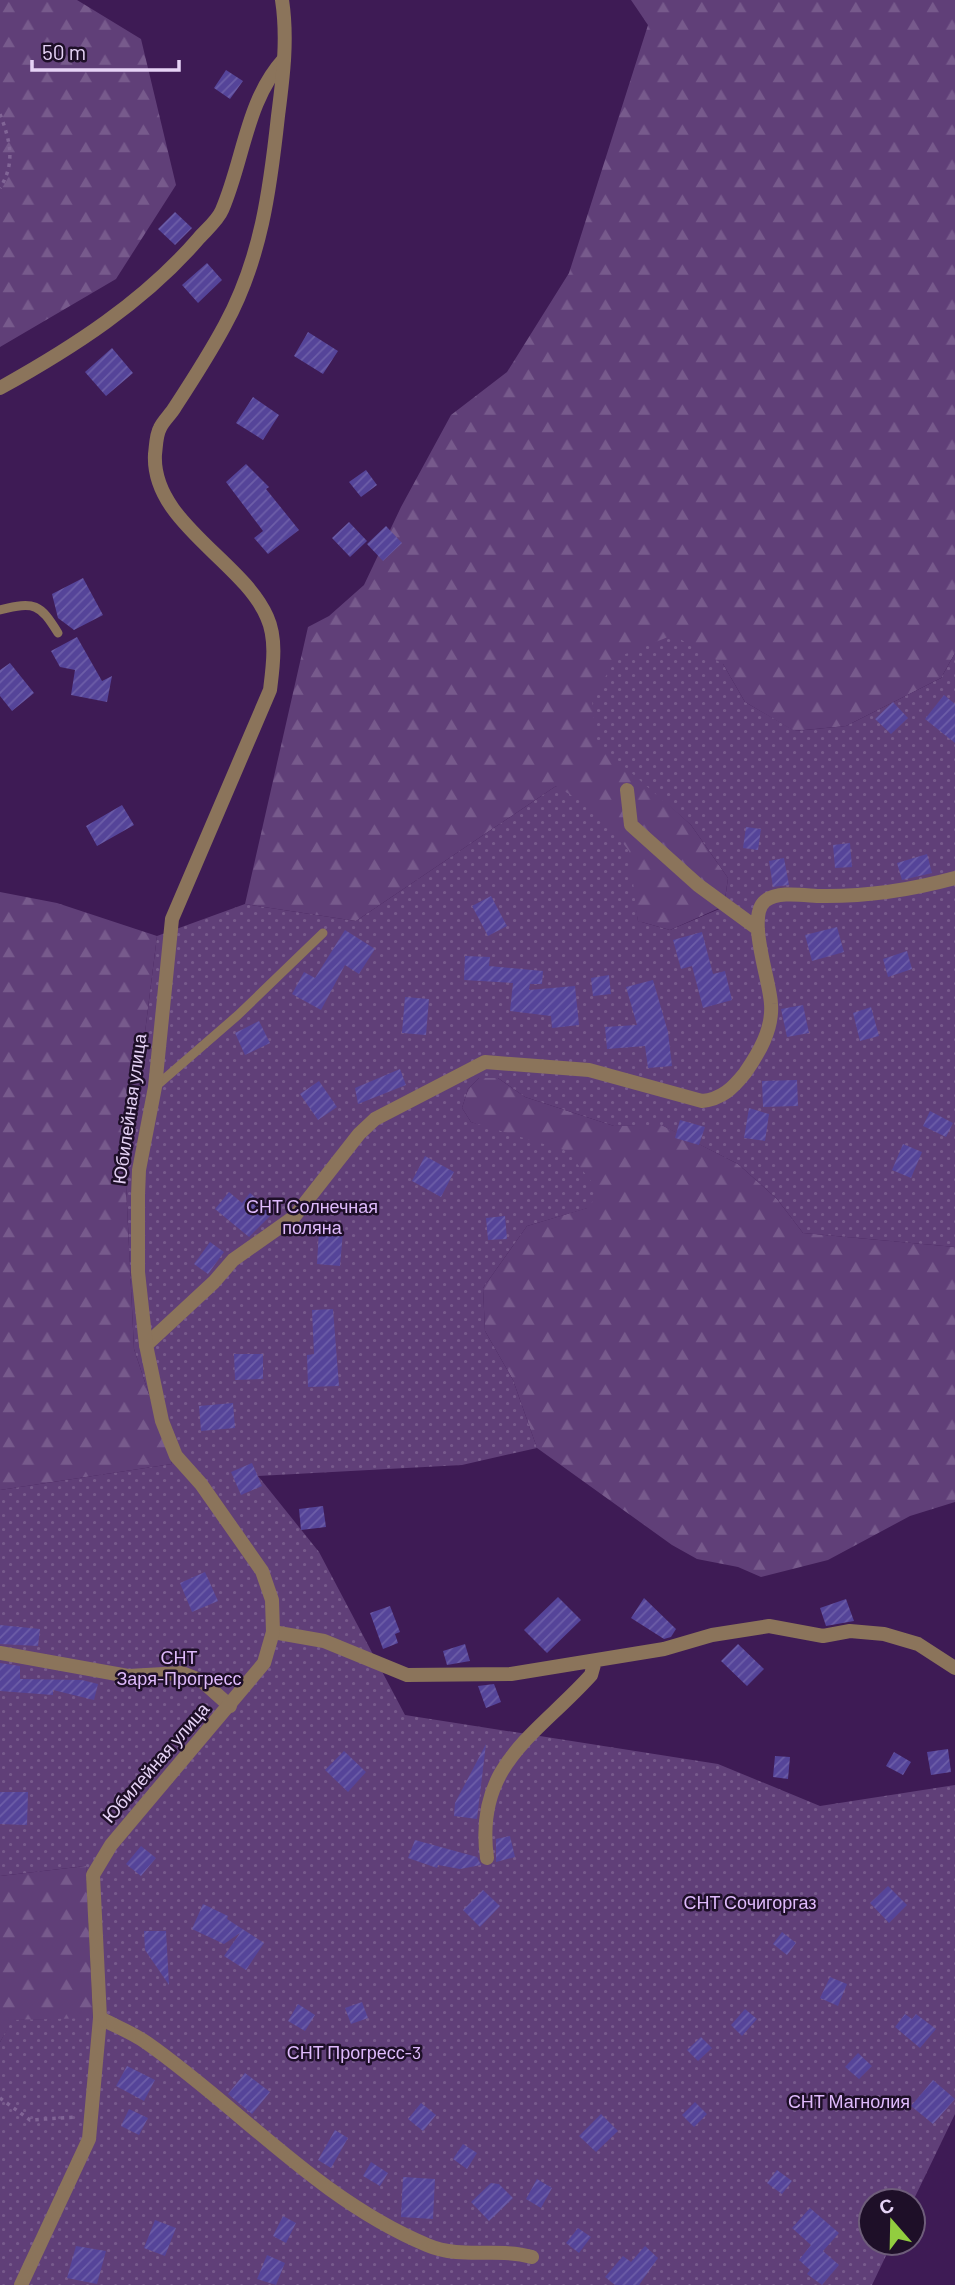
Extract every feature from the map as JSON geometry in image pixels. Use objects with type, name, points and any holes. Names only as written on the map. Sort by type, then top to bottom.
[{"type":"street","name":"Юбилейная улица","points":[[21,2285],[82,2160],[93,2116],[100,2018],[93,1875],[111,1845],[264,1663],[273,1632],[272,1600],[262,1571],[201,1484],[176,1455],[162,1421],[146,1345],[138,1272],[138,1182],[155,1087],[172,919],[270,690],[273,639],[267,617],[253,594],[174,511],[159,481],[155,457],[159,430],[225,326],[252,269],[267,209],[284,59],[286,34],[282,0]]},
{"type":"street","points":[[0,388],[61,354],[129,305],[189,249],[221,212],[256,102],[270,74],[284,59]]},
{"type":"street","points":[[627,790],[631,825],[698,885],[758,929]]},
{"type":"street","points":[[146,1345],[214,1282],[233,1260],[294,1217],[359,1134],[375,1119],[485,1062],[589,1070],[702,1101],[723,1095],[734,1087],[758,1055],[769,1026],[771,1005],[758,929],[758,909],[771,897],[846,897],[926,886],[955,878]]},
{"type":"street","points":[[273,1632],[324,1641],[407,1675],[511,1674],[664,1648],[712,1635],[780,1626],[823,1636],[850,1631],[884,1634],[918,1644],[955,1668]]},
{"type":"street","points":[[0,1653],[128,1676],[182,1672],[202,1681],[230,1706]]},
{"type":"street","points":[[487,1858],[490,1802],[498,1773],[514,1750],[591,1675],[595,1661]]},
{"type":"street","points":[[100,2018],[146,2042],[296,2165],[347,2201],[405,2235],[448,2252],[480,2255],[515,2252],[532,2257]]},
{"type":"lane","points":[[0,610],[31,605],[43,609],[58,634]]},
{"type":"lane","points":[[155,1087],[238,1015],[323,933]]},
{"type":"path","points":[[0,114],[10,140],[10,173],[0,188]]},
{"type":"path","points":[[0,2098],[30,2120],[93,2116]]},
{"type":"green space","points":[[0,0],[77,0],[141,39],[176,185],[116,279],[0,347]]},
{"type":"green space","points":[[631,0],[955,0],[955,653],[941,678],[846,726],[794,731],[745,702],[723,664],[646,784],[691,825],[728,878],[724,906],[670,930],[638,921],[632,888],[556,786],[356,921],[245,904],[308,627],[329,616],[364,585],[401,507],[451,415],[507,372],[569,273],[648,25]]},
{"type":"green space","points":[[673,635],[723,664],[745,702],[795,731],[846,726],[941,678],[955,653],[955,1247],[803,1233],[777,1199],[738,1164],[661,1125],[614,1126],[525,1097],[498,1078],[479,1078],[468,1089],[462,1108],[471,1122],[567,1151],[599,1191],[588,1208],[527,1226],[483,1288],[485,1331],[513,1380],[537,1448],[462,1465],[258,1476],[319,1552],[405,1715],[718,1764],[820,1806],[955,1785],[955,2114],[920,2187],[857,2187],[857,2257],[885,2257],[872,2285],[0,2285],[0,2042],[12,2020],[93,2018],[86,1866],[0,1876],[0,1490],[172,1464],[134,1349],[126,1185],[157,936],[245,904],[356,921],[556,786],[600,813],[629,851],[638,921],[670,930],[724,907],[728,878],[691,825],[595,741],[592,698],[618,657]]},
{"type":"green space","points":[[0,892],[57,903],[157,936],[126,1185],[134,1349],[172,1464],[0,1490]]},
{"type":"green space","points":[[479,1078],[498,1078],[525,1097],[614,1126],[660,1124],[738,1164],[777,1199],[803,1233],[955,1247],[955,1502],[910,1516],[828,1560],[761,1577],[738,1567],[697,1559],[672,1545],[537,1448],[513,1380],[485,1331],[483,1288],[527,1226],[587,1208],[497,1132],[471,1122],[462,1108],[468,1089]]},
{"type":"green space","points":[[86,1866],[93,2019],[13,2020],[0,2042],[0,1876]]},
{"type":"building","points":[[226,70],[243,81],[230,99],[214,88]]},
{"type":"building","points":[[175,212],[192,228],[175,245],[158,229]]},
{"type":"building","points":[[207,263],[222,280],[198,303],[182,285]]},
{"type":"building","points":[[308,332],[338,351],[323,374],[294,356]]},
{"type":"building","points":[[112,348],[133,373],[106,396],[85,372]]},
{"type":"building","points":[[253,397],[279,415],[263,440],[236,423]]},
{"type":"building","points":[[246,464],[269,487],[266,489],[299,530],[268,554],[254,538],[263,531],[226,482]]},
{"type":"building","points":[[366,470],[377,485],[361,497],[349,482]]},
{"type":"building","points":[[349,522],[367,541],[350,557],[332,538]]},
{"type":"building","points":[[386,526],[402,543],[383,561],[367,544]]},
{"type":"building","points":[[83,578],[103,615],[74,630],[58,618],[52,594]]},
{"type":"building","points":[[77,637],[102,681],[112,676],[107,702],[71,695],[75,670],[60,667],[51,651]]},
{"type":"building","points":[[10,663],[34,693],[12,711],[0,696],[0,670]]},
{"type":"building","points":[[944,695],[955,704],[955,743],[925,719]]},
{"type":"building","points":[[893,702],[908,718],[891,734],[875,719]]},
{"type":"building","points":[[122,805],[134,825],[97,846],[86,826]]},
{"type":"building","points":[[746,827],[761,829],[758,850],[743,848]]},
{"type":"building","points":[[850,843],[852,867],[835,868],[833,845]]},
{"type":"building","points":[[927,854],[932,873],[902,880],[897,863]]},
{"type":"building","points":[[784,858],[789,885],[773,887],[769,861]]},
{"type":"building","points":[[491,896],[507,926],[488,936],[472,906]]},
{"type":"building","points":[[837,927],[844,952],[812,961],[805,935]]},
{"type":"building","points":[[345,930],[375,949],[359,974],[345,965],[321,1010],[292,994],[304,972],[315,978]]},
{"type":"building","points":[[702,932],[713,974],[725,971],[732,1000],[703,1008],[692,966],[681,969],[673,940]]},
{"type":"building","points":[[907,951],[912,969],[888,977],[883,959]]},
{"type":"building","points":[[465,956],[490,957],[489,966],[543,971],[542,984],[530,984],[529,990],[575,986],[579,1025],[552,1028],[551,1016],[510,1011],[513,983],[464,980]]},
{"type":"building","points":[[609,975],[611,994],[593,996],[591,978]]},
{"type":"building","points":[[653,980],[668,1032],[672,1066],[648,1068],[645,1046],[607,1049],[605,1027],[637,1025],[626,987]]},
{"type":"building","points":[[405,997],[429,999],[426,1035],[402,1033]]},
{"type":"building","points":[[803,1005],[809,1033],[787,1037],[781,1009]]},
{"type":"building","points":[[871,1007],[879,1036],[860,1041],[853,1013]]},
{"type":"building","points":[[259,1021],[270,1043],[245,1055],[235,1033]]},
{"type":"building","points":[[400,1069],[406,1085],[358,1104],[355,1088]]},
{"type":"building","points":[[797,1080],[798,1106],[763,1107],[762,1081]]},
{"type":"building","points":[[319,1081],[337,1107],[318,1120],[300,1094]]},
{"type":"building","points":[[749,1108],[769,1114],[765,1141],[744,1138]]},
{"type":"building","points":[[930,1111],[953,1123],[946,1137],[923,1126]]},
{"type":"building","points":[[680,1120],[705,1127],[699,1145],[675,1138]]},
{"type":"building","points":[[903,1144],[922,1152],[911,1178],[892,1170]]},
{"type":"building","points":[[425,1156],[454,1172],[441,1197],[412,1181]]},
{"type":"building","points":[[229,1192],[242,1203],[250,1193],[273,1213],[249,1237],[215,1209]]},
{"type":"building","points":[[505,1216],[507,1239],[488,1240],[486,1218]]},
{"type":"building","points":[[319,1230],[343,1232],[340,1266],[317,1264]]},
{"type":"building","points":[[210,1242],[224,1252],[208,1274],[194,1264]]},
{"type":"building","points":[[333,1309],[339,1386],[308,1387],[307,1355],[314,1354],[312,1310]]},
{"type":"building","points":[[234,1354],[263,1354],[263,1379],[235,1380]]},
{"type":"building","points":[[233,1403],[235,1428],[201,1431],[199,1406]]},
{"type":"building","points":[[252,1463],[262,1486],[241,1495],[231,1472]]},
{"type":"building","points":[[323,1506],[326,1527],[301,1530],[299,1509]]},
{"type":"building","points":[[205,1572],[218,1601],[192,1612],[180,1583]]},
{"type":"building","points":[[558,1597],[581,1620],[547,1653],[524,1630]]},
{"type":"building","points":[[644,1598],[676,1629],[671,1637],[664,1639],[631,1618]]},
{"type":"building","points":[[846,1599],[854,1621],[826,1626],[820,1608]]},
{"type":"building","points":[[390,1606],[400,1632],[395,1634],[398,1643],[383,1649],[370,1613]]},
{"type":"building","points":[[0,1625],[40,1629],[38,1646],[0,1644]]},
{"type":"building","points":[[465,1644],[470,1661],[447,1665],[443,1651]]},
{"type":"building","points":[[738,1644],[764,1669],[747,1686],[721,1661]]},
{"type":"building","points":[[0,1663],[20,1666],[20,1679],[82,1680],[98,1684],[94,1700],[53,1690],[53,1695],[0,1691]]},
{"type":"building","points":[[494,1684],[501,1702],[486,1708],[478,1686]]},
{"type":"building","points":[[486,1744],[477,1819],[454,1816],[455,1803]]},
{"type":"building","points":[[948,1749],[951,1772],[931,1775],[927,1752]]},
{"type":"building","points":[[344,1751],[366,1772],[348,1792],[325,1770]]},
{"type":"building","points":[[894,1752],[911,1762],[903,1775],[886,1766]]},
{"type":"building","points":[[775,1756],[790,1757],[788,1779],[773,1777]]},
{"type":"building","points":[[0,1792],[28,1792],[27,1825],[0,1824]]},
{"type":"building","points":[[510,1836],[515,1857],[496,1862],[496,1839]]},
{"type":"building","points":[[415,1840],[477,1857],[481,1865],[460,1869],[438,1865],[437,1868],[408,1858]]},
{"type":"building","points":[[141,1846],[156,1858],[141,1876],[126,1864]]},
{"type":"building","points":[[888,1886],[907,1905],[889,1923],[870,1903]]},
{"type":"building","points":[[483,1890],[500,1906],[480,1927],[463,1910]]},
{"type":"building","points":[[203,1904],[228,1916],[227,1919],[264,1943],[246,1970],[224,1956],[240,1933],[224,1944],[192,1929]]},
{"type":"building","points":[[144,1931],[166,1931],[169,1985],[145,1950]]},
{"type":"building","points":[[782,1932],[796,1943],[787,1955],[773,1944]]},
{"type":"building","points":[[830,1977],[847,1984],[838,2006],[820,1998]]},
{"type":"building","points":[[362,2002],[368,2018],[351,2024],[345,2008]]},
{"type":"building","points":[[298,2004],[315,2015],[305,2031],[288,2021]]},
{"type":"building","points":[[745,2009],[757,2019],[742,2036],[731,2025]]},
{"type":"building","points":[[905,2014],[912,2019],[916,2014],[936,2029],[920,2048],[895,2027]]},
{"type":"building","points":[[701,2037],[712,2048],[698,2061],[687,2050]]},
{"type":"building","points":[[858,2053],[872,2066],[859,2079],[845,2067]]},
{"type":"building","points":[[127,2066],[155,2080],[144,2101],[116,2086]]},
{"type":"building","points":[[245,2073],[270,2092],[252,2114],[228,2094]]},
{"type":"building","points":[[933,2080],[955,2099],[933,2124],[911,2106]]},
{"type":"building","points":[[695,2102],[707,2114],[694,2127],[682,2115]]},
{"type":"building","points":[[421,2103],[436,2115],[423,2131],[408,2119]]},
{"type":"building","points":[[129,2109],[148,2118],[139,2135],[121,2126]]},
{"type":"building","points":[[601,2114],[618,2131],[596,2152],[579,2136]]},
{"type":"building","points":[[335,2130],[348,2138],[331,2168],[318,2160]]},
{"type":"building","points":[[463,2144],[477,2153],[467,2169],[453,2159]]},
{"type":"building","points":[[371,2162],[388,2173],[380,2186],[363,2176]]},
{"type":"building","points":[[777,2170],[792,2181],[782,2194],[767,2183]]},
{"type":"building","points":[[403,2177],[435,2179],[433,2219],[401,2217]]},
{"type":"building","points":[[537,2179],[552,2188],[541,2208],[526,2199]]},
{"type":"building","points":[[491,2183],[499,2184],[513,2198],[489,2221],[471,2202]]},
{"type":"building","points":[[810,2208],[839,2233],[823,2251],[839,2265],[822,2285],[807,2274],[810,2270],[799,2260],[811,2245],[792,2228]]},
{"type":"building","points":[[283,2216],[296,2223],[286,2243],[273,2236]]},
{"type":"building","points":[[155,2220],[176,2228],[165,2256],[144,2248]]},
{"type":"building","points":[[578,2228],[591,2237],[579,2253],[566,2243]]},
{"type":"building","points":[[76,2246],[106,2251],[97,2284],[67,2278]]},
{"type":"building","points":[[645,2246],[658,2258],[639,2285],[615,2285],[605,2277],[623,2256],[631,2262]]},
{"type":"building","points":[[267,2255],[285,2263],[276,2285],[257,2279]]},
{"type":"park label","name":"СНТ Солнечная поляна","points":[[312,1217]]},
{"type":"park label","name":"СНТ Заря-Прогресс","points":[[179,1668]]},
{"type":"park label","name":"СНТ Сочигоргаз","points":[[750,1903]]},
{"type":"park label","name":"СНТ Прогресс-3","points":[[354,2053]]},
{"type":"park label","name":"СНТ Магнолия","points":[[849,2102]]}]
